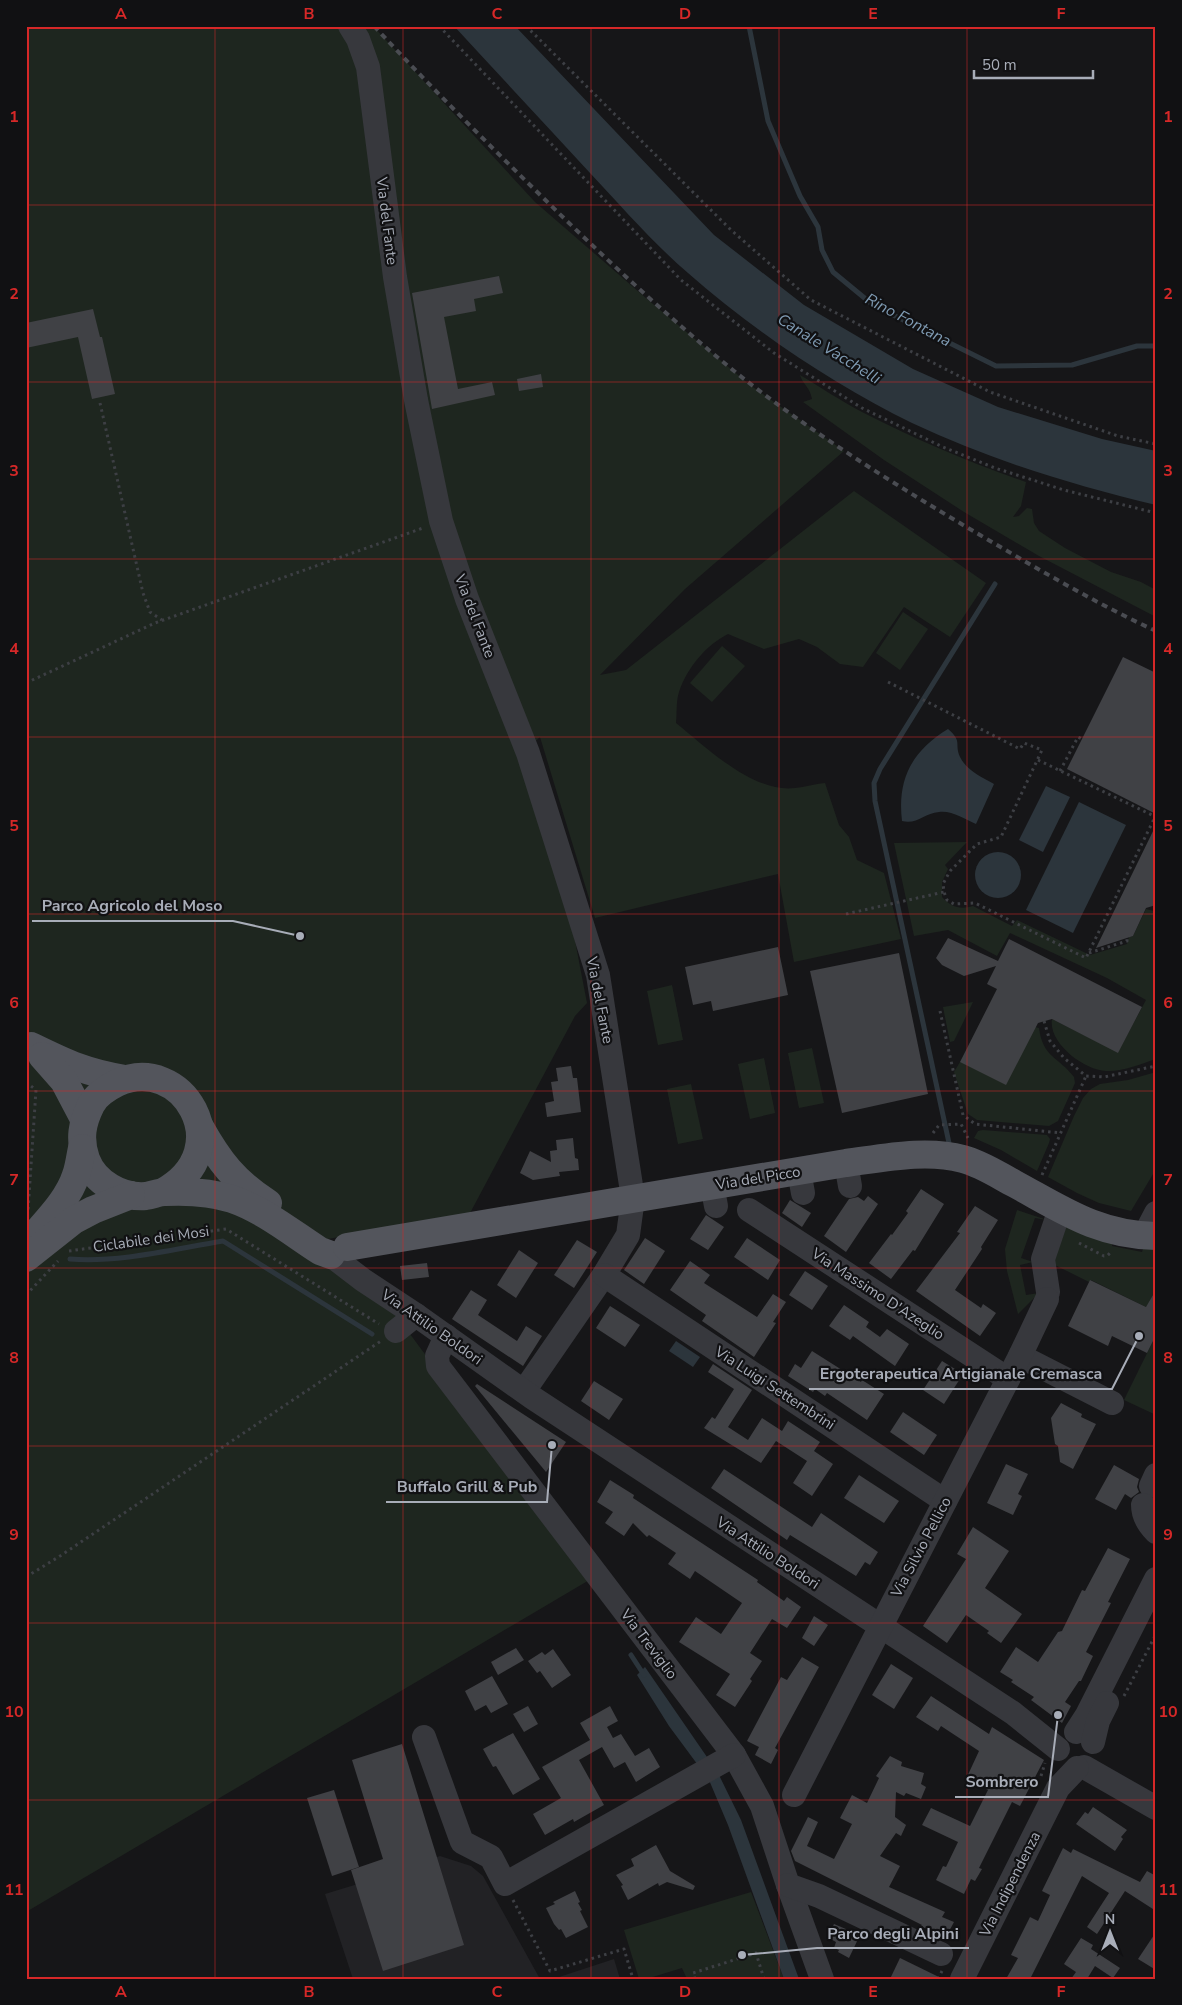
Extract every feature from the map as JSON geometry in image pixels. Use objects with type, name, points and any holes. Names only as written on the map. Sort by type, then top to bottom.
[{"type":"main road","points":[[29,1044],[71,1066],[96,1075],[125,1080],[144,1078],[164,1082],[180,1092],[193,1108],[200,1127],[196,1159],[188,1173],[177,1184],[163,1192],[147,1196],[131,1195],[114,1190],[99,1179],[89,1165],[82,1148]]},
{"type":"main road","points":[[29,1044],[50,1064],[64,1081],[84,1119]]},
{"type":"main road","points":[[46,1240],[76,1175],[82,1148],[84,1119],[93,1102],[107,1088],[125,1080]]},
{"type":"main road","name":"Via Attilio Boldori","points":[[200,1127],[226,1168],[249,1191],[339,1250]]},
{"type":"main road","name":"Via del Picco","points":[[339,1250],[632,1201],[676,1191],[714,1196],[848,1175],[907,1156],[945,1155],[985,1167],[1078,1219],[1099,1227],[1152,1228]]},
{"type":"main road","name":"Via Attilio Boldori","points":[[163,1192],[215,1195],[231,1199],[250,1206],[320,1251],[339,1250]]},
{"type":"main road","points":[[26,1258],[46,1240],[92,1210],[131,1195]]},
{"type":"street","name":"Via del Fante","points":[[350,26],[358,39],[368,66],[395,277],[416,400],[441,521],[467,599],[528,753],[598,975],[632,1201]]},
{"type":"street","points":[[524,1391],[604,1275],[628,1235],[632,1201]]},
{"type":"street","name":"Via Silvio Pellico","points":[[794,1795],[1020,1356],[1048,1296],[1043,1259],[1060,1209]]},
{"type":"street","name":"Via Massimo D'Azeglio","points":[[749,1210],[1008,1379]]},
{"type":"street","name":"Via Attilio Boldori","points":[[339,1250],[363,1280],[524,1391],[1012,1713],[1076,1751],[1150,1805]]},
{"type":"street","name":"Via Luigi Settembrini","points":[[604,1275],[946,1501]]},
{"type":"street","points":[[396,1331],[416,1315]]},
{"type":"street","name":"Via Treviglio","points":[[446,1336],[437,1356],[438,1366],[734,1755],[762,1806],[822,1979]]},
{"type":"street","points":[[1020,1356],[1112,1403]]},
{"type":"street","points":[[1150,1489],[1143,1512],[1148,1523],[1156,1532]]},
{"type":"street","name":"Via Indipendenza","points":[[1076,1751],[1086,1715],[1156,1579]]},
{"type":"street","name":"Via Indipendenza","points":[[962,1979],[1076,1751],[1098,1721],[1156,1607]]},
{"type":"street","points":[[424,1737],[462,1842],[491,1857],[505,1884],[734,1755]]},
{"type":"street","points":[[788,1885],[819,1896],[941,1954]]},
{"type":"path","points":[[439,26],[681,280],[774,353],[862,408],[944,447],[995,468],[1064,490],[1156,513]]},
{"type":"path","points":[[526,26],[731,230],[811,300],[990,392],[1118,436],[1156,444]]},
{"type":"path","points":[[100,403],[143,593],[150,612],[163,620]]},
{"type":"path","points":[[26,683],[163,620],[441,521]]},
{"type":"path","points":[[888,682],[1020,749],[1024,743],[1042,750],[1001,837],[978,844],[950,871],[944,884],[944,892],[947,900],[954,904],[975,903],[1086,958],[1156,817],[1038,760]]},
{"type":"path","points":[[1060,771],[1078,737],[1082,739]]},
{"type":"path","points":[[846,914],[944,892]]},
{"type":"path","points":[[1088,953],[1126,941],[1127,938]]},
{"type":"path","points":[[940,1011],[963,1115],[975,1124],[1061,1133]]},
{"type":"path","points":[[1044,1021],[1050,1041],[1064,1058],[1086,1076],[1104,1077],[1156,1066]]},
{"type":"path","points":[[1034,1194],[1052,1149],[1086,1076]]},
{"type":"path","points":[[26,1082],[36,1090],[26,1209],[46,1240],[26,1295]]},
{"type":"path","points":[[939,1125],[957,1123]]},
{"type":"path","name":"Ciclabile dei Mosi","points":[[46,1240],[226,1229],[387,1329],[396,1331]]},
{"type":"path","points":[[26,1577],[157,1492],[396,1331]]},
{"type":"path","points":[[1122,1701],[1156,1634]]},
{"type":"path","points":[[505,1884],[550,1971],[624,1949],[633,1979]]},
{"type":"path","points":[[695,1979],[693,1973],[756,1953],[764,1979]]},
{"type":"shaded area","points":[[26,26],[373,26],[535,202],[750,385],[844,451],[685,589],[600,675],[626,670],[854,491],[986,583],[950,637],[904,607],[863,667],[840,664],[817,647],[799,639],[764,649],[728,634],[712,644],[698,658],[682,683],[678,696],[676,723],[731,767],[763,783],[779,788],[795,788],[825,783],[839,825],[849,837],[857,860],[884,873],[901,939],[794,962],[778,874],[595,918],[540,737],[523,753],[561,868],[587,1003],[575,1016],[469,1215],[304,1243],[393,1311],[591,1579],[26,1912]]},
{"type":"shaded area","points":[[800,375],[854,408],[902,432],[963,459],[1026,482],[1021,506],[1013,517],[1019,516],[1027,508],[1032,509],[1034,523],[1039,531],[1065,548],[1111,572],[1141,582],[1156,590],[1156,617],[1039,556],[964,512],[884,460],[803,402],[812,399]]},
{"type":"shaded area","points":[[903,612],[928,629],[900,670],[876,653]]},
{"type":"shaded area","points":[[722,646],[745,666],[712,702],[690,683]]},
{"type":"shaded area","points":[[967,842],[945,865],[948,869],[942,882],[942,897],[956,907],[973,906],[1012,926],[1017,920],[1090,955],[1127,944],[1129,937],[1133,936],[1146,909],[1154,911],[1156,1059],[1119,1070],[1106,1071],[1088,1066],[1069,1054],[1056,1037],[1052,1028],[1052,1019],[1118,1052],[1146,1000],[1107,978],[1010,933],[997,956],[948,930],[914,936],[894,843]]},
{"type":"shaded area","points":[[672,985],[683,1040],[658,1045],[647,991]]},
{"type":"shaded area","points":[[973,1002],[954,1041],[950,1042],[943,1007]]},
{"type":"shaded area","points":[[1035,1027],[1039,1028],[1044,1046],[1074,1077],[1075,1083],[1058,1121],[1049,1126],[977,1120],[968,1114],[954,1072],[960,1062]]},
{"type":"shaded area","points":[[812,1048],[824,1103],[799,1108],[788,1053]]},
{"type":"shaded area","points":[[764,1058],[775,1113],[750,1119],[738,1064]]},
{"type":"shaded area","points":[[1156,1072],[1156,1169],[1131,1211],[1099,1203],[1048,1177],[1074,1116],[1083,1098],[1091,1089],[1100,1084],[1128,1080]]},
{"type":"shaded area","points":[[691,1084],[703,1139],[678,1144],[667,1089]]},
{"type":"shaded area","points":[[978,1131],[1047,1135],[1050,1139],[1049,1143],[1037,1171],[1001,1150],[974,1138]]},
{"type":"shaded area","points":[[1017,1210],[1047,1220],[1035,1218],[1021,1258],[1033,1262],[1020,1265],[1026,1295],[1039,1293],[1018,1314],[1007,1271],[1005,1249]]},
{"type":"shaded area","points":[[1067,1225],[1113,1241],[1112,1246],[1142,1252],[1144,1246],[1156,1248],[1156,1309],[1146,1307],[1053,1264]]},
{"type":"shaded area","points":[[1156,1335],[1156,1415],[1124,1400]]},
{"type":"shaded area","points":[[440,1856],[471,1866],[483,1876],[540,1979],[353,1979],[325,1894],[394,1873]]},
{"type":"shaded area","points":[[751,1892],[784,1979],[687,1979],[682,1968],[646,1979],[639,1979],[624,1930]]},
{"type":"shaded area","points":[[614,1959],[620,1979],[553,1979]]},
{"type":"water","name":"Canale Vacchelli","points":[[454,26],[515,26],[714,235],[804,305],[913,369],[998,407],[1102,439],[1156,451],[1156,505],[1094,489],[971,449],[912,423],[853,392],[795,355],[739,315],[662,250]]},
{"type":"water","points":[[948,729],[957,740],[958,752],[963,762],[975,773],[994,784],[976,824],[948,812],[929,814],[907,822],[902,821],[902,792],[910,768],[916,757],[925,747]]},
{"type":"water","points":[[1046,786],[1070,797],[1043,852],[1019,840]]},
{"type":"water","points":[[1079,802],[1126,825],[1073,933],[1026,910]]},
{"type":"water","points":[[1003,852],[1007,853],[1017,862],[1020,866],[1020,884],[1011,894],[1003,898],[993,898],[985,894],[976,884],[975,870],[979,862],[989,853]]},
{"type":"water","points":[[676,1341],[700,1357],[693,1367],[669,1351]]},
{"type":"water","points":[[645,1667],[718,1773],[741,1820],[799,1979],[784,1979],[728,1825],[709,1780],[669,1726],[637,1675]]},
{"type":"building","points":[[499,276],[503,293],[474,299],[476,311],[444,317],[458,389],[492,382],[495,395],[432,409],[412,293]]},
{"type":"building","points":[[93,309],[100,337],[102,337],[115,394],[92,399],[78,337],[26,348],[26,323]]},
{"type":"building","points":[[541,374],[543,387],[519,391],[517,379]]},
{"type":"building","points":[[1123,657],[1156,673],[1156,814],[1067,769]]},
{"type":"building","points":[[1156,825],[1156,905],[1146,908],[1133,936],[1096,948]]},
{"type":"building","points":[[948,938],[998,961],[1009,939],[1142,1007],[1118,1053],[1052,1019],[1038,1023],[1006,1085],[960,1062],[997,989],[987,984],[996,966],[964,976],[942,965],[936,958]]},
{"type":"building","points":[[778,947],[788,995],[713,1011],[711,1001],[693,1005],[685,967]]},
{"type":"building","points":[[899,953],[928,1094],[842,1113],[810,971]]},
{"type":"building","points":[[571,1066],[573,1078],[577,1078],[581,1112],[547,1117],[545,1103],[554,1101],[551,1082],[558,1081],[556,1068]]},
{"type":"building","points":[[573,1138],[575,1158],[578,1159],[579,1170],[559,1172],[560,1176],[533,1180],[520,1173],[530,1151],[551,1162],[550,1151],[557,1150],[556,1140]]},
{"type":"building","points":[[921,1189],[944,1204],[915,1251],[913,1250],[891,1279],[869,1263],[908,1213],[906,1211]]},
{"type":"building","points":[[868,1196],[878,1204],[846,1252],[824,1236],[849,1199],[858,1197],[864,1201]]},
{"type":"building","points":[[790,1200],[811,1213],[802,1227],[782,1213]]},
{"type":"building","points":[[975,1206],[998,1220],[981,1247],[982,1249],[955,1290],[981,1308],[983,1304],[996,1313],[980,1336],[916,1291],[960,1233],[957,1232]]},
{"type":"building","points":[[706,1215],[724,1227],[708,1250],[690,1239]]},
{"type":"building","points":[[645,1238],[665,1251],[644,1284],[624,1270]]},
{"type":"building","points":[[747,1238],[780,1260],[768,1280],[734,1257]]},
{"type":"building","points":[[577,1240],[597,1252],[574,1288],[554,1275]]},
{"type":"building","points":[[519,1250],[538,1263],[516,1298],[497,1285]]},
{"type":"building","points":[[690,1261],[710,1275],[704,1283],[757,1317],[773,1294],[786,1302],[773,1322],[776,1323],[754,1357],[702,1321],[706,1315],[670,1290]]},
{"type":"building","points":[[427,1263],[429,1277],[402,1280],[400,1266]]},
{"type":"building","points":[[805,1271],[828,1286],[812,1310],[789,1295]]},
{"type":"building","points":[[1090,1280],[1146,1307],[1156,1290],[1156,1335],[1147,1353],[1112,1336],[1108,1346],[1068,1326]]},
{"type":"building","points":[[471,1290],[487,1300],[478,1315],[517,1341],[526,1326],[542,1336],[523,1366],[452,1319]]},
{"type":"building","points":[[844,1305],[869,1322],[866,1327],[880,1337],[887,1329],[909,1344],[895,1366],[853,1336],[850,1340],[829,1326]]},
{"type":"building","points":[[610,1306],[640,1325],[625,1347],[596,1328]]},
{"type":"building","points":[[812,1351],[884,1394],[867,1420],[827,1393],[825,1396],[815,1389],[813,1392],[788,1376],[795,1364],[801,1368]]},
{"type":"building","points":[[942,1361],[963,1374],[944,1404],[923,1390]]},
{"type":"building","points":[[713,1364],[752,1390],[728,1427],[748,1440],[762,1418],[782,1431],[788,1421],[820,1442],[814,1451],[833,1464],[812,1496],[793,1483],[807,1461],[776,1441],[761,1463],[704,1428],[712,1417],[715,1419],[734,1389],[708,1372]]},
{"type":"building","points":[[594,1381],[623,1399],[609,1420],[581,1401]]},
{"type":"building","points":[[477,1384],[566,1442],[546,1472],[475,1386]]},
{"type":"building","points":[[1061,1403],[1082,1414],[1081,1417],[1096,1424],[1073,1469],[1060,1462],[1058,1446],[1055,1444],[1051,1418]]},
{"type":"building","points":[[903,1412],[937,1435],[924,1455],[890,1432]]},
{"type":"building","points":[[1006,1464],[1028,1474],[1018,1494],[1022,1496],[1013,1515],[987,1503]]},
{"type":"building","points":[[1114,1465],[1139,1479],[1137,1487],[1139,1492],[1131,1498],[1125,1494],[1116,1510],[1095,1499]]},
{"type":"building","points":[[724,1469],[812,1527],[821,1513],[878,1552],[870,1565],[865,1562],[856,1576],[790,1535],[787,1540],[711,1488]]},
{"type":"building","points":[[859,1475],[899,1501],[884,1523],[844,1498]]},
{"type":"building","points":[[610,1480],[634,1495],[633,1498],[758,1580],[757,1582],[784,1601],[787,1597],[801,1607],[787,1628],[772,1619],[750,1653],[762,1661],[735,1707],[716,1695],[730,1674],[679,1642],[696,1617],[721,1634],[742,1603],[695,1571],[690,1579],[668,1564],[676,1553],[649,1535],[647,1537],[633,1523],[624,1536],[605,1523],[613,1512],[597,1502]]},
{"type":"building","points":[[973,1527],[1009,1551],[985,1588],[1022,1614],[1001,1643],[987,1633],[989,1631],[966,1615],[947,1643],[923,1626],[966,1559],[957,1554]]},
{"type":"building","points":[[1108,1548],[1130,1559],[1108,1602],[1111,1603],[1086,1652],[1093,1656],[1081,1681],[1079,1681],[1065,1702],[1071,1706],[1062,1723],[1031,1700],[1034,1697],[1011,1682],[1013,1680],[1000,1672],[1016,1647],[1038,1662],[1058,1632],[1062,1631],[1082,1590],[1085,1591]]},
{"type":"building","points":[[814,1616],[828,1625],[814,1646],[802,1638]]},
{"type":"building","points":[[516,1648],[524,1660],[498,1675],[491,1662]]},
{"type":"building","points":[[553,1649],[571,1675],[552,1688],[540,1671],[537,1673],[528,1661],[542,1652],[545,1655]]},
{"type":"building","points":[[802,1657],[819,1667],[775,1748],[778,1750],[771,1764],[755,1755],[759,1747],[747,1741],[781,1677],[787,1680]]},
{"type":"building","points":[[891,1664],[913,1678],[894,1709],[872,1695]]},
{"type":"building","points":[[492,1676],[508,1704],[491,1713],[486,1705],[475,1711],[465,1691]]},
{"type":"building","points":[[931,1696],[989,1734],[992,1727],[1044,1760],[1020,1806],[1012,1802],[979,1868],[982,1869],[975,1881],[971,1879],[964,1894],[936,1880],[943,1866],[946,1867],[958,1842],[922,1825],[931,1808],[970,1826],[988,1790],[966,1779],[979,1751],[941,1726],[938,1731],[916,1717]]},
{"type":"building","points":[[528,1706],[538,1724],[524,1732],[513,1714]]},
{"type":"building","points":[[610,1706],[618,1721],[607,1727],[613,1738],[621,1734],[635,1756],[649,1748],[660,1767],[636,1782],[625,1762],[614,1768],[602,1747],[579,1760],[604,1805],[574,1822],[573,1819],[545,1835],[533,1814],[561,1798],[542,1767],[590,1740],[580,1723]]},
{"type":"building","points":[[513,1733],[540,1779],[513,1795],[496,1766],[493,1767],[483,1749]]},
{"type":"building","points":[[402,1744],[464,1945],[383,1971],[351,1870],[383,1859],[352,1760]]},
{"type":"building","points":[[890,1756],[902,1762],[901,1766],[924,1773],[921,1784],[926,1787],[921,1799],[906,1793],[904,1796],[896,1792],[895,1817],[906,1825],[901,1836],[896,1833],[880,1856],[900,1866],[889,1887],[945,1912],[942,1917],[954,1922],[945,1939],[922,1925],[795,1861],[791,1851],[808,1817],[818,1822],[807,1846],[834,1859],[852,1824],[840,1818],[852,1795],[867,1803],[879,1778],[876,1776]]},
{"type":"building","points":[[334,1790],[359,1867],[332,1876],[307,1798]]},
{"type":"building","points":[[1093,1807],[1127,1830],[1121,1837],[1123,1839],[1115,1851],[1076,1824],[1085,1812],[1088,1814]]},
{"type":"building","points":[[656,1845],[670,1871],[695,1886],[693,1890],[667,1882],[659,1886],[658,1883],[628,1900],[621,1886],[623,1885],[616,1875],[634,1866],[631,1859]]},
{"type":"building","points":[[1063,1848],[1071,1853],[1073,1849],[1140,1882],[1147,1871],[1156,1876],[1156,1911],[1125,1891],[1097,1934],[1087,1927],[1109,1893],[1082,1876],[1030,1979],[1006,1979],[1018,1958],[1011,1955],[1030,1917],[1038,1921],[1050,1895],[1042,1891]]},
{"type":"building","points":[[575,1891],[582,1910],[580,1911],[588,1927],[566,1938],[561,1929],[559,1930],[554,1924],[546,1908],[555,1904],[553,1902]]},
{"type":"building","points":[[834,1924],[860,1935],[849,1958],[838,1952],[839,1950],[834,1948],[836,1942],[827,1937]]},
{"type":"building","points":[[1156,1932],[1156,1970],[1138,1959]]},
{"type":"building","points":[[1081,1938],[1093,1945],[1091,1949],[1120,1968],[1113,1978],[1095,1966],[1087,1979],[1071,1979],[1076,1972],[1064,1964]]},
{"type":"building","points":[[900,1958],[943,1979],[890,1979]]},
{"type":"waterway","name":"Rino Fontana","points":[[749,26],[768,121],[800,196],[818,227],[822,250],[833,272],[873,305],[996,366],[1072,365],[1137,346],[1156,346]]},
{"type":"waterway","points":[[949,1143],[875,801],[874,783],[880,769],[995,584]]},
{"type":"waterway","points":[[70,1259],[89,1260],[127,1257],[223,1241],[372,1334]]},
{"type":"waterway","points":[[631,1655],[644,1675]]},
{"type":"railway","points":[[374,26],[579,233],[658,306],[739,375],[827,439],[918,498],[1067,585],[1156,631]]},
{"type":"place","name":"Parco Agricolo del Moso","points":[[300,936]]},
{"type":"place","name":"Ergoterapeutica Artigianale Cremasca","points":[[1139,1336]]},
{"type":"place","name":"Buffalo Grill & Pub","points":[[552,1445]]},
{"type":"place","name":"Sombrero","points":[[1058,1715]]},
{"type":"place","name":"Parco degli Alpini","points":[[742,1955]]}]
